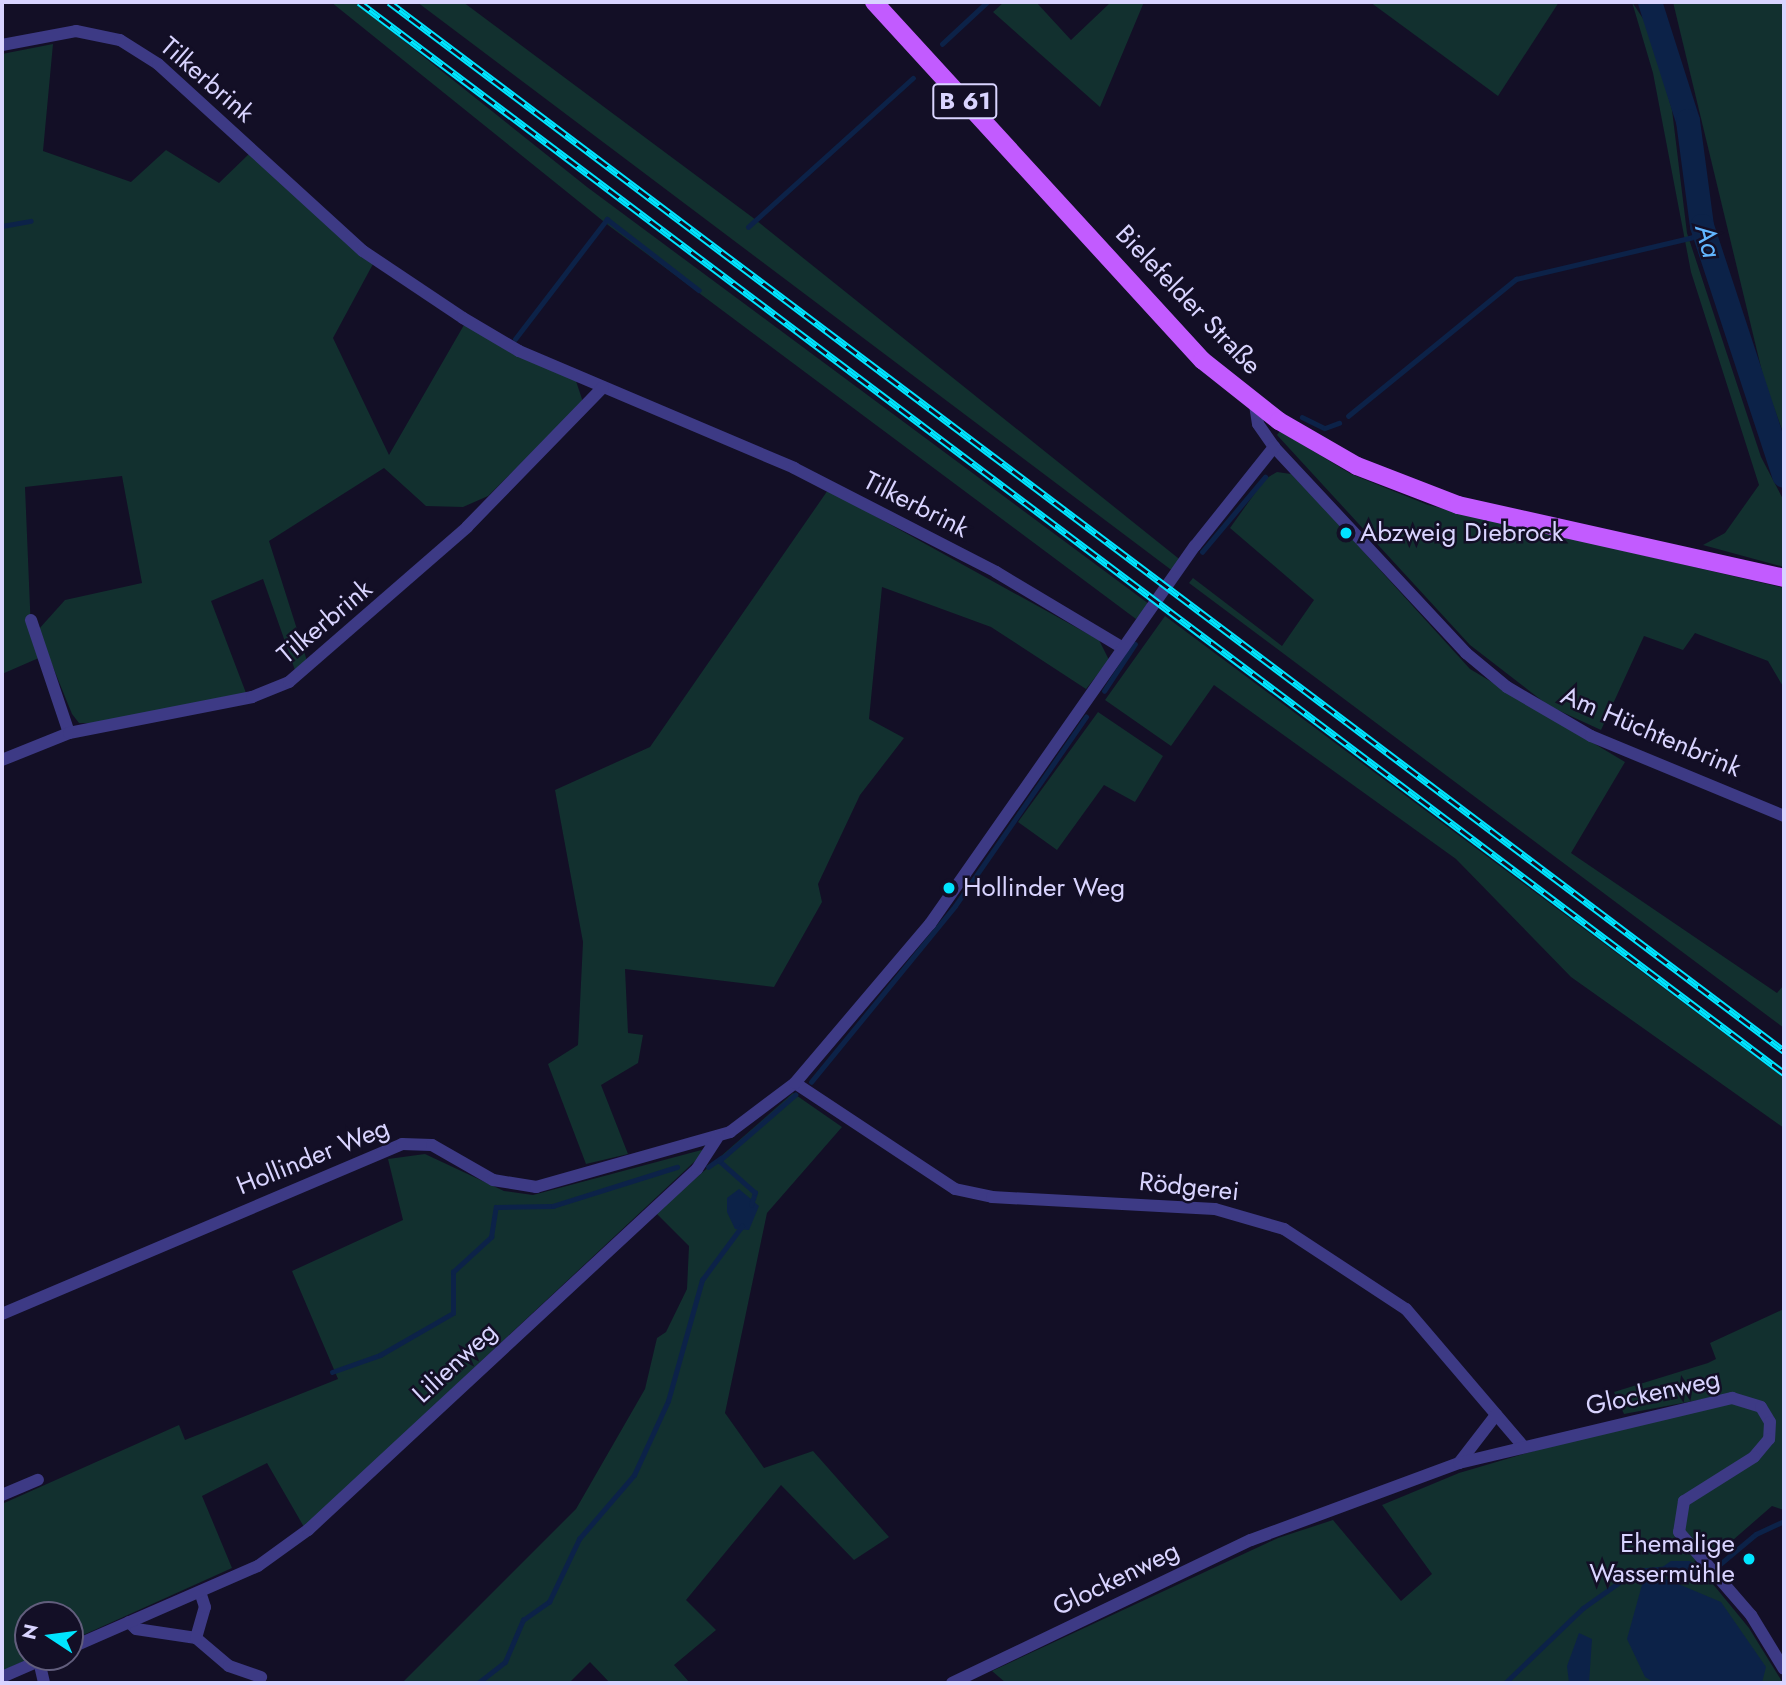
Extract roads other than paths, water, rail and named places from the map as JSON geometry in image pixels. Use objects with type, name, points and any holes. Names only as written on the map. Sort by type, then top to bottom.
[{"type":"main road","name":"Bielefelder Straße","points":[[874,2],[1202,360],[1255,405],[1356,466],[1436,498],[1784,578]]},
{"type":"street","name":"Tilkerbrink","points":[[2,45],[76,31],[120,40],[158,64],[318,214],[390,270],[519,351],[603,387],[709,427],[900,521],[1123,648]]},
{"type":"street","name":"Tilkerbrink","points":[[2,760],[69,733],[252,697],[289,682],[467,527],[603,387]]},
{"type":"street","name":"Am Hüchtenbrink","points":[[1255,405],[1258,424],[1274,447],[1466,653],[1507,687],[1591,736],[1784,816]]},
{"type":"street","name":"Hollinder Weg","points":[[2,1314],[402,1144],[432,1144],[493,1180],[536,1187],[717,1138],[795,1083],[930,924],[1123,648],[1274,447]]},
{"type":"street","points":[[31,620],[69,733]]},
{"type":"street","name":"Rödgerei","points":[[795,1083],[955,1189],[992,1197],[1206,1208],[1284,1229],[1406,1309],[1522,1445]]},
{"type":"street","name":"Lilienweg","points":[[84,1642],[258,1566],[308,1530],[697,1169],[717,1138]]},
{"type":"street","name":"Glockenweg","points":[[952,1683],[1251,1540],[1459,1463],[1522,1445],[1732,1398],[1761,1407],[1771,1430],[1765,1447],[1692,1493],[1678,1524],[1683,1541],[1734,1594],[1784,1669]]},
{"type":"street","points":[[1459,1463],[1496,1415]]},
{"type":"street","points":[[2,1495],[38,1480]]},
{"type":"street","points":[[196,1638],[205,1607],[200,1592]]},
{"type":"street","points":[[129,1622],[136,1629],[196,1638],[217,1658],[261,1677]]},
{"type":"water","points":[[739,1189],[759,1206],[749,1230],[735,1229],[727,1212],[727,1198]]},
{"type":"water","points":[[1671,1561],[1690,1561],[1706,1579],[1667,1577],[1661,1568]]},
{"type":"water","points":[[1657,1575],[1721,1602],[1766,1667],[1762,1683],[1655,1683],[1645,1677],[1627,1639],[1643,1581]]},
{"type":"water","points":[[1579,1633],[1592,1639],[1589,1683],[1569,1683],[1567,1666]]},
{"type":"waterway","points":[[942,44],[987,2]]},
{"type":"waterway","name":"Aa","points":[[1650,2],[1688,121],[1702,226],[1784,476]]},
{"type":"waterway","points":[[748,227],[913,78]]},
{"type":"waterway","points":[[515,339],[607,219],[699,290]]},
{"type":"waterway","points":[[2,226],[31,221]]},
{"type":"waterway","points":[[1348,416],[1516,279],[1693,237],[1702,226]]},
{"type":"waterway","points":[[1302,417],[1325,428],[1339,423]]},
{"type":"waterway","points":[[1202,552],[1265,477]]},
{"type":"waterway","points":[[1104,691],[1135,644]]},
{"type":"waterway","points":[[811,1082],[955,906],[1086,717]]},
{"type":"waterway","points":[[751,1205],[755,1193],[719,1161],[795,1095]]},
{"type":"waterway","points":[[708,1167],[721,1158]]},
{"type":"waterway","points":[[332,1372],[380,1355],[453,1313],[453,1272],[491,1237],[496,1207],[553,1206],[677,1167]]},
{"type":"waterway","points":[[478,1683],[505,1662],[523,1620],[549,1602],[579,1539],[634,1475],[668,1401],[702,1280],[742,1226]]},
{"type":"waterway","points":[[1719,1565],[1756,1534],[1784,1521]]},
{"type":"waterway","points":[[1505,1683],[1583,1608],[1635,1571],[1667,1568]]},
{"type":"railway","points":[[359,2],[1784,1073]]},
{"type":"railway","points":[[389,2],[1784,1051]]},
{"type":"place","name":"Abzweig Diebrock","points":[[1346,533]]},
{"type":"place","name":"Hollinder Weg","points":[[949,888]]},
{"type":"place","name":"Ehemalige Wassermühle","points":[[1749,1559]]}]
